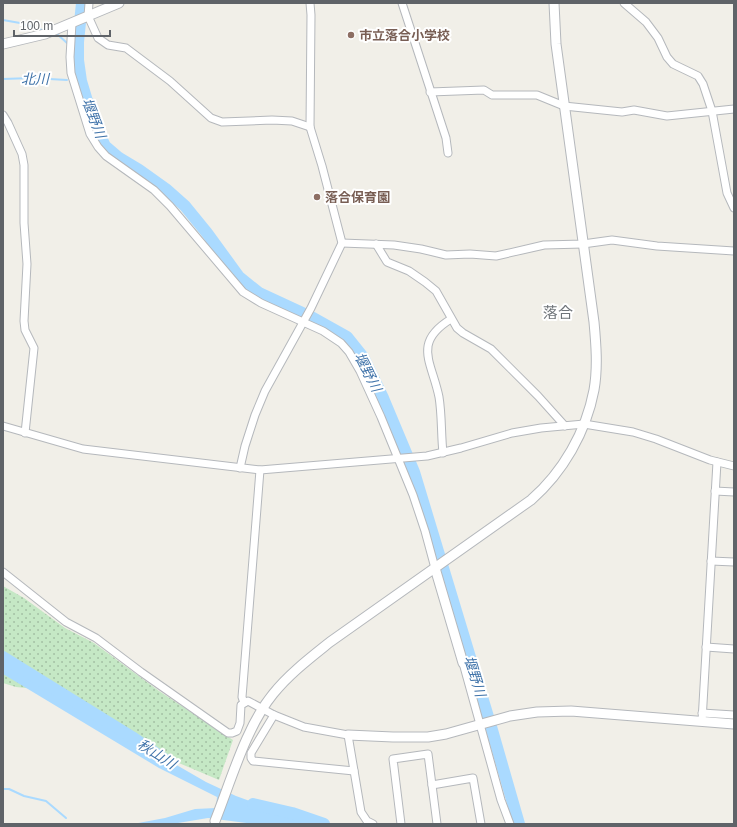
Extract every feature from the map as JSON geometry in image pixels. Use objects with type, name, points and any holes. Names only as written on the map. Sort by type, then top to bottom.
[{"type":"street","points":[[89,3],[87,17],[98,38],[108,45],[126,48],[170,80],[211,118],[222,122],[272,120],[292,121],[310,127]]},
{"type":"street","points":[[3,44],[45,34],[119,3]]},
{"type":"street","points":[[240,468],[255,415],[265,391],[311,308],[342,243],[310,127],[310,3]]},
{"type":"street","points":[[402,3],[446,138],[448,153]]},
{"type":"street","points":[[217,823],[245,742],[273,694],[304,663],[330,642],[522,507],[538,494],[571,452],[584,424],[594,390],[597,352],[556,44],[554,3]]},
{"type":"street","points":[[624,3],[646,22],[658,38],[667,57],[673,64],[698,76],[703,84],[712,110],[727,193],[734,208]]},
{"type":"street","points":[[73,22],[70,57],[71,73],[90,134],[98,147],[106,156],[154,190],[170,206],[243,292],[261,303],[323,331],[341,343],[349,352],[360,371],[399,459],[425,531],[481,724],[501,800],[510,824]]},
{"type":"street","points":[[430,92],[484,90],[492,95],[536,95],[564,106],[622,112],[634,110],[667,116],[734,108]]},
{"type":"street","points":[[3,115],[22,154],[24,165],[24,223],[27,264],[24,321],[25,330],[34,348],[25,433]]},
{"type":"street","points":[[342,243],[376,244],[414,248],[446,255],[470,254],[496,256],[544,245],[583,244],[612,240],[657,246],[734,252]]},
{"type":"street","points":[[376,244],[387,262],[409,272],[436,291],[457,328],[491,349],[565,426]]},
{"type":"street","points":[[442,453],[439,398],[427,354],[428,343],[434,332],[451,319]]},
{"type":"street","points":[[3,426],[83,449],[260,470],[413,458],[442,453],[512,433],[584,424],[633,432],[656,438],[717,462],[734,466]]},
{"type":"street","points":[[702,717],[717,462]]},
{"type":"street","points":[[244,702],[242,697],[260,470]]},
{"type":"street","points":[[715,491],[734,492]]},
{"type":"street","points":[[711,561],[734,562]]},
{"type":"street","points":[[3,572],[66,622],[96,638],[141,672],[228,733],[237,731],[240,723],[241,705],[244,702]]},
{"type":"street","points":[[706,647],[734,649]]},
{"type":"street","points":[[244,702],[248,702],[274,715],[304,727],[348,735],[393,737],[428,737],[446,734],[510,716],[537,712],[571,710],[702,717],[734,714]]},
{"type":"street","points":[[274,715],[251,753],[251,758],[253,760],[354,771]]},
{"type":"street","points":[[702,717],[734,724]]},
{"type":"street","points":[[348,735],[361,812],[367,821],[373,824]]},
{"type":"street","points":[[401,824],[393,759],[428,754],[437,824]]},
{"type":"street","points":[[432,784],[473,778],[481,824]]},
{"type":"green space","points":[[3,586],[24,598],[65,628],[94,643],[159,691],[233,740],[219,780],[167,758],[130,732],[65,692],[16,687],[3,683]]},
{"type":"water","points":[[3,661],[109,726],[206,782],[236,796],[312,824],[254,824],[208,818],[172,824],[133,824],[165,818],[195,809],[216,808],[217,797],[159,768],[3,674]]},
{"type":"waterway","name":"堰野川","points":[[82,3],[78,42],[78,60],[81,81],[93,121],[105,146],[119,158],[167,190],[185,206],[239,277],[259,293],[313,318],[347,337],[363,357],[383,398],[414,472],[519,824]]},
{"type":"waterway","points":[[3,20],[20,23],[42,30]]},
{"type":"waterway","points":[[57,34],[67,43]]},
{"type":"waterway","name":"堰野川","points":[[75,55],[78,60]]},
{"type":"waterway","name":"北川","points":[[3,79],[32,78],[67,80]]},
{"type":"waterway","name":"秋山川","points":[[3,657],[132,737],[164,759]]},
{"type":"waterway","points":[[3,789],[9,789],[24,796],[46,801],[66,818]]},
{"type":"waterway","name":"秋山川","points":[[253,804],[292,813],[324,824]]},
{"type":"place","name":"市立落合小学校","points":[[351,35]]},
{"type":"place","name":"落合保育園","points":[[317,197]]},
{"type":"district","name":"落合","points":[[558,312]]}]
